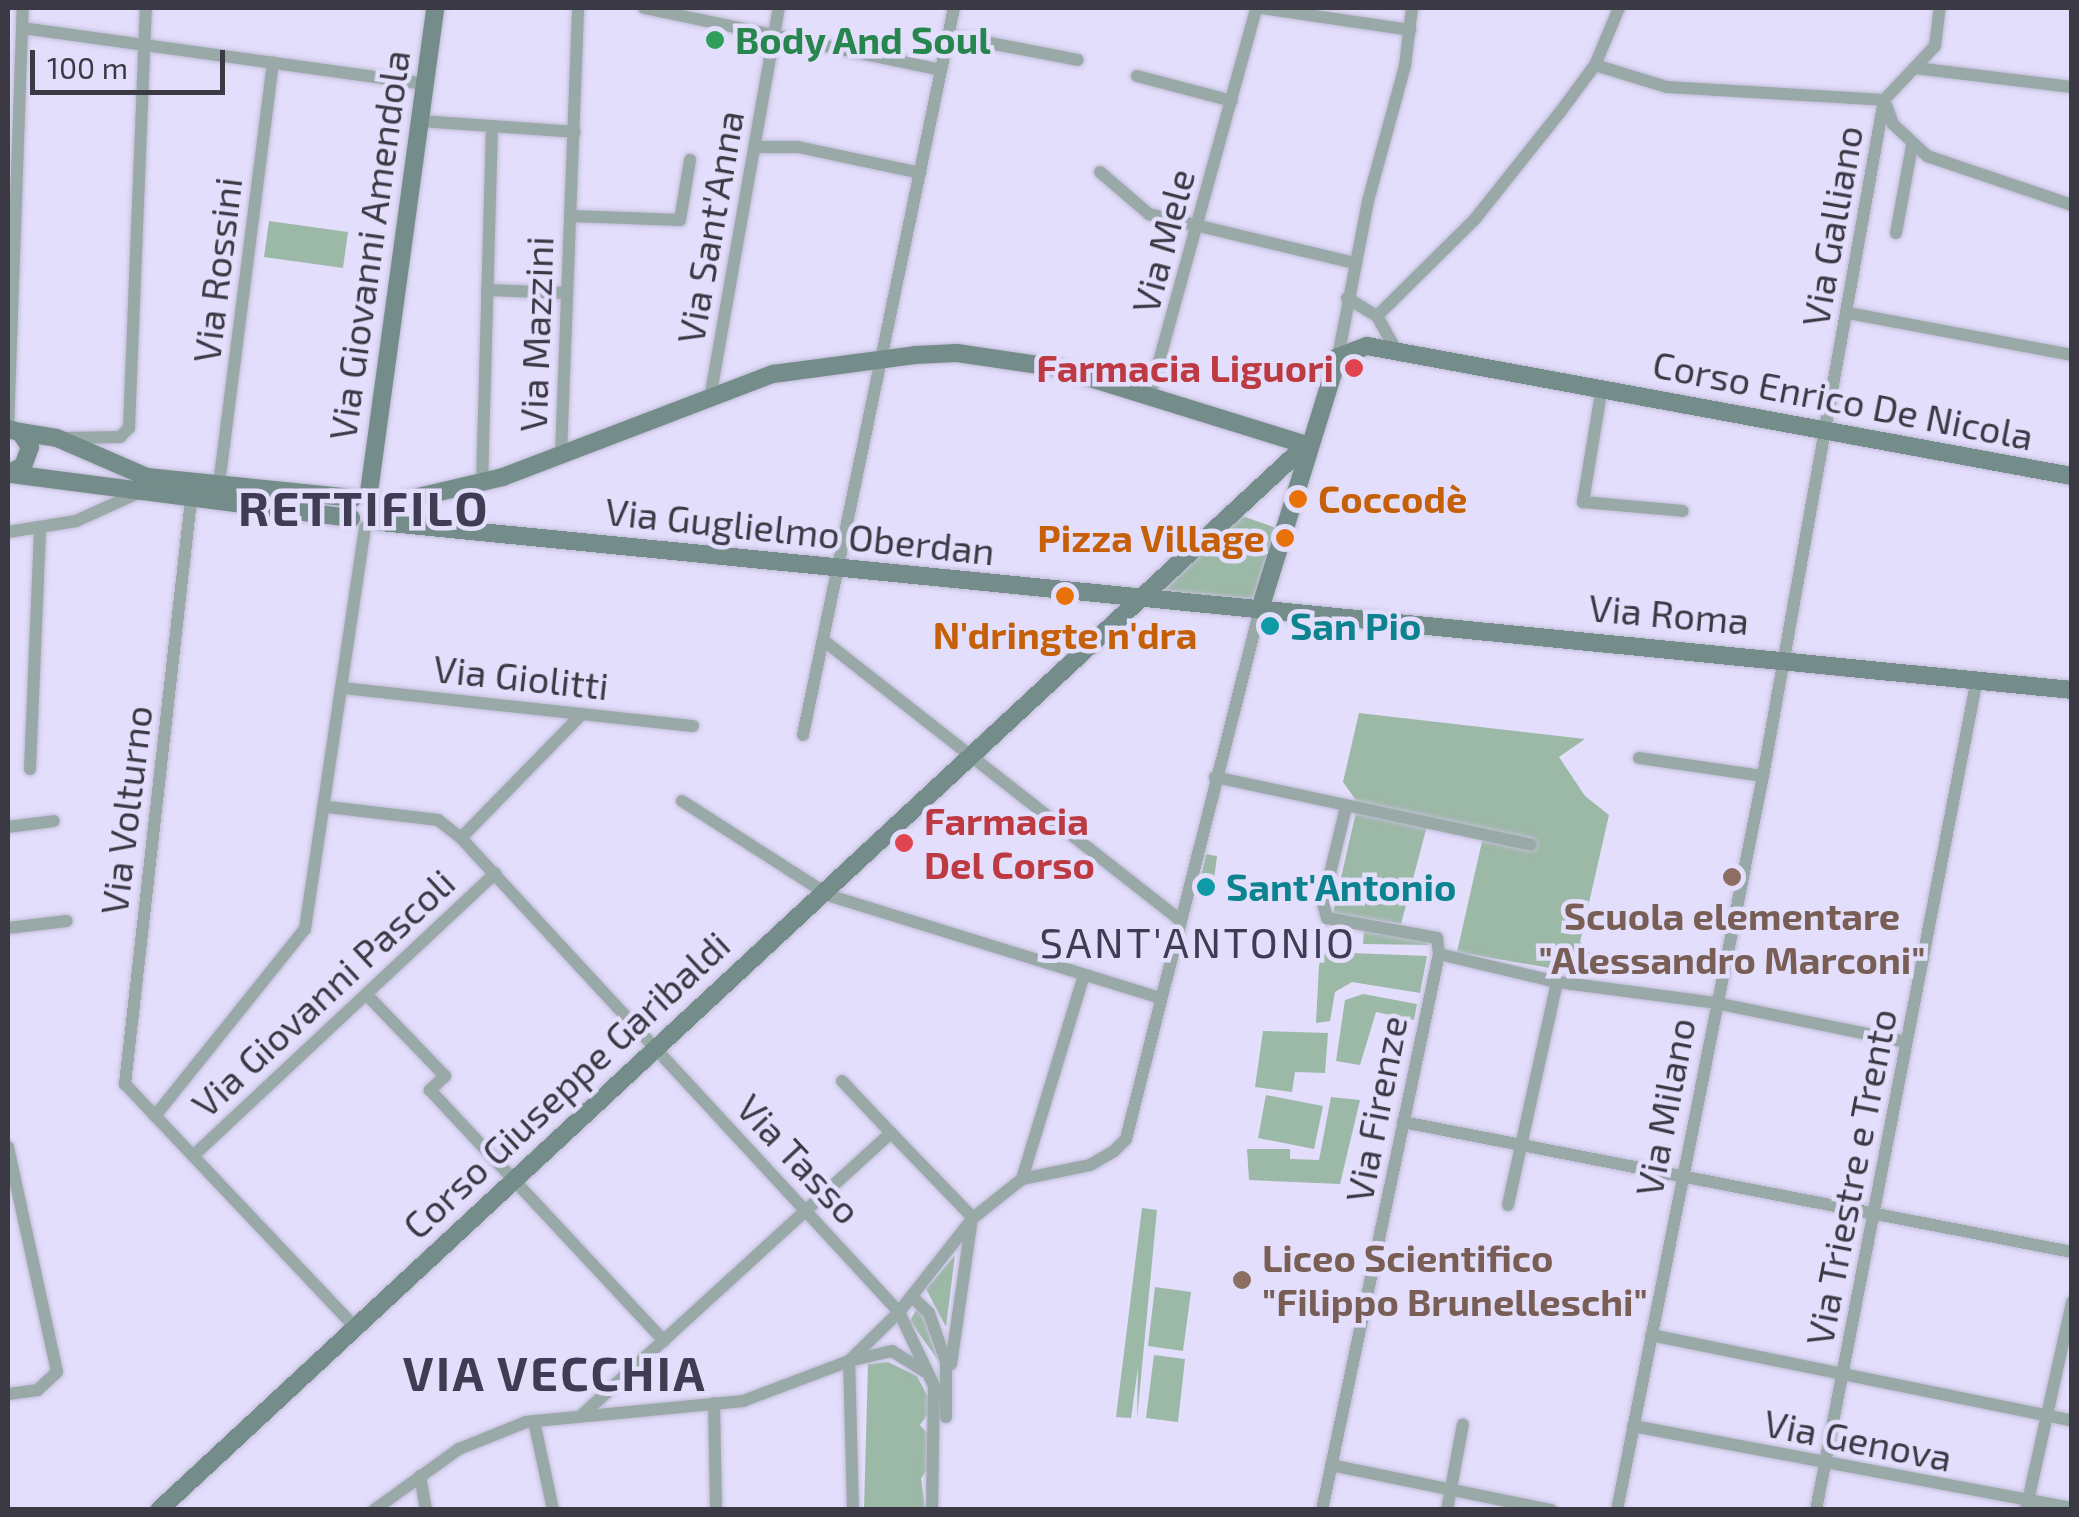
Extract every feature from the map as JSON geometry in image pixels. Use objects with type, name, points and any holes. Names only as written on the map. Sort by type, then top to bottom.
[{"type":"street","points":[[9,474],[30,454],[12,430],[23,8]]},
{"type":"street","points":[[12,430],[57,438],[120,437],[129,428],[146,8]]},
{"type":"street","name":"Via Giovanni Amendola","points":[[370,518],[361,495],[435,8]]},
{"type":"street","name":"Via Mazzini","points":[[561,454],[578,8]]},
{"type":"street","points":[[644,8],[941,70]]},
{"type":"street","name":"Via Sant'Anna","points":[[710,398],[780,8]]},
{"type":"street","points":[[802,735],[841,566],[954,8]]},
{"type":"street","points":[[1259,8],[1410,30]]},
{"type":"street","name":"Via Mele","points":[[1150,394],[1259,8]]},
{"type":"street","points":[[853,1510],[849,1361],[912,1297],[972,1218],[1022,1179],[1090,1165],[1126,1139],[1158,996],[1260,608],[1306,445],[1338,358],[1354,263],[1412,8]]},
{"type":"street","points":[[1377,316],[1475,219],[1595,65],[1619,8]]},
{"type":"street","points":[[1595,65],[1667,87],[1884,100],[1935,46],[1940,8]]},
{"type":"street","points":[[22,28],[424,84]]},
{"type":"street","points":[[948,36],[1078,60]]},
{"type":"street","name":"Via Rossini","points":[[219,484],[274,62]]},
{"type":"street","points":[[1915,68],[2072,88]]},
{"type":"street","points":[[1137,76],[1232,102]]},
{"type":"street","points":[[1884,100],[1912,146],[2072,204]]},
{"type":"street","name":"Via Galliano","points":[[1782,657],[1884,100]]},
{"type":"street","points":[[419,121],[574,132]]},
{"type":"street","points":[[482,484],[492,127]]},
{"type":"street","points":[[1896,233],[1912,146]]},
{"type":"street","points":[[754,147],[798,147],[920,173]]},
{"type":"street","name":"Via Mazzini","points":[[571,216],[680,220],[690,160]]},
{"type":"street","points":[[1100,172],[1149,214],[1354,263]]},
{"type":"street","points":[[487,290],[567,293]]},
{"type":"street","points":[[1347,298],[1377,316],[1395,349]]},
{"type":"street","points":[[1848,313],[2072,355]]},
{"type":"street","name":"Corso Enrico De Nicola","points":[[1338,358],[1366,346],[1395,349],[2072,476]]},
{"type":"street","points":[[9,474],[191,500],[370,518],[482,484],[773,374],[882,358],[957,353],[1018,361],[1150,394],[1306,445]]},
{"type":"street","name":"Corso Enrico De Nicola","points":[[1602,387],[1582,502],[1683,511]]},
{"type":"street","points":[[57,438],[129,472],[219,484],[361,495],[370,518],[328,807],[305,929],[155,1116]]},
{"type":"street","name":"Corso Giuseppe Garibaldi","points":[[159,1510],[970,758],[1253,488],[1306,445]]},
{"type":"street","points":[[1253,488],[1290,498]]},
{"type":"street","points":[[8,532],[76,521],[138,493]]},
{"type":"street","points":[[429,499],[442,529]]},
{"type":"street","name":"Via Volturno","points":[[191,500],[126,1084],[354,1326]]},
{"type":"street","name":"Via Guglielmo Oberdan","points":[[370,518],[442,529],[1260,608]]},
{"type":"street","points":[[30,769],[40,527]]},
{"type":"street","name":"Via Roma","points":[[1260,608],[1782,657],[2072,690]]},
{"type":"street","points":[[823,640],[1178,918]]},
{"type":"street","name":"Via Milano","points":[[1617,1510],[1764,776],[1782,657]]},
{"type":"street","name":"Via Triestre e Trento","points":[[1816,1510],[1977,679]]},
{"type":"street","name":"Via Giolitti","points":[[343,688],[693,726]]},
{"type":"street","points":[[328,807],[438,820],[461,838],[582,714]]},
{"type":"street","points":[[1639,758],[1764,776]]},
{"type":"street","points":[[1215,777],[1531,844]]},
{"type":"street","points":[[682,802],[822,892],[1158,996]]},
{"type":"street","points":[[1346,807],[1324,904],[1327,918],[1437,938],[1439,954],[1557,982],[1716,1003],[1906,1042]]},
{"type":"street","points":[[8,827],[54,822]]},
{"type":"street","name":"Via Tasso","points":[[461,838],[658,1044],[664,1060],[899,1312],[942,1396]]},
{"type":"street","name":"Via Giovanni Pascoli","points":[[193,1156],[495,873]]},
{"type":"street","points":[[8,928],[67,921]]},
{"type":"street","name":"Via Firenze","points":[[1322,1510],[1439,954]]},
{"type":"street","points":[[1022,1179],[1084,975]]},
{"type":"street","points":[[1508,1205],[1557,982]]},
{"type":"street","points":[[366,994],[444,1076],[430,1090],[664,1341]]},
{"type":"street","points":[[842,1081],[972,1218]]},
{"type":"street","points":[[1404,1122],[2072,1252]]},
{"type":"street","points":[[583,1414],[891,1134]]},
{"type":"street","points":[[8,1146],[57,1372],[38,1390],[8,1394]]},
{"type":"street","points":[[935,1510],[942,1396],[972,1218]]},
{"type":"street","points":[[912,1297],[935,1326],[948,1368],[942,1396]]},
{"type":"street","points":[[2026,1507],[2072,1302]]},
{"type":"street","points":[[1651,1335],[2072,1422]]},
{"type":"street","points":[[374,1510],[459,1449],[534,1421],[714,1403],[779,1392],[873,1351],[899,1352],[917,1362],[942,1396]]},
{"type":"street","points":[[714,1403],[716,1510]]},
{"type":"street","points":[[534,1421],[553,1510]]},
{"type":"street","points":[[1447,1510],[1464,1424]]},
{"type":"street","name":"Via Genova","points":[[1633,1426],[2026,1507],[2072,1508]]},
{"type":"street","points":[[1331,1465],[1551,1510]]},
{"type":"street","points":[[420,1476],[426,1510]]},
{"type":"green space","points":[[269,221],[348,232],[343,268],[264,257]]},
{"type":"green space","points":[[1237,514],[1276,528],[1255,602],[1160,594]]},
{"type":"green space","points":[[1359,713],[1585,739],[1559,757],[1585,796],[1609,815],[1580,942],[1599,963],[1579,973],[1457,952],[1483,837],[1427,826],[1401,924],[1333,913],[1358,803],[1343,782]]},
{"type":"green space","points":[[1206,854],[1217,856],[1212,895],[1197,894]]},
{"type":"green space","points":[[1364,931],[1428,941],[1428,945],[1363,944]]},
{"type":"green space","points":[[1326,952],[1427,956],[1420,993],[1352,982],[1335,992],[1330,1021],[1316,1023],[1319,965]]},
{"type":"green space","points":[[1363,994],[1417,1004],[1414,1020],[1376,1012],[1360,1065],[1336,1061],[1345,1000]]},
{"type":"green space","points":[[1263,1031],[1328,1033],[1325,1073],[1295,1072],[1292,1092],[1255,1087]]},
{"type":"green space","points":[[1266,1095],[1323,1106],[1314,1149],[1258,1138]]},
{"type":"green space","points":[[1331,1097],[1360,1100],[1340,1184],[1249,1180],[1247,1149],[1290,1149],[1290,1159],[1319,1160]]},
{"type":"green space","points":[[1142,1208],[1157,1210],[1137,1419],[1138,1367],[1131,1418],[1116,1417]]},
{"type":"green space","points":[[955,1255],[946,1327],[926,1289]]},
{"type":"green space","points":[[1155,1287],[1191,1292],[1183,1351],[1148,1346]]},
{"type":"green space","points":[[916,1310],[922,1312],[938,1360],[910,1321]]},
{"type":"green space","points":[[1154,1355],[1185,1359],[1178,1422],[1146,1418]]},
{"type":"green space","points":[[888,1362],[917,1376],[928,1397],[931,1410],[920,1425],[931,1437],[928,1469],[921,1478],[925,1509],[864,1510],[868,1364]]},
{"type":"place","name":"Body And Soul","points":[[715,40]]},
{"type":"place","name":"Farmacia Liguori","points":[[1354,368]]},
{"type":"place","name":"Coccodè","points":[[1298,499]]},
{"type":"place","name":"Pizza Village","points":[[1285,538]]},
{"type":"place","name":"N'dringte n'dra","points":[[1065,596]]},
{"type":"place","name":"San Pio","points":[[1270,626]]},
{"type":"place","name":"Farmacia Del Corso","points":[[904,843]]},
{"type":"place","name":"Scuola elementare \"Alessandro Marconi\"","points":[[1732,877]]},
{"type":"place","name":"Sant'Antonio","points":[[1206,887]]},
{"type":"place","name":"Liceo Scientifico \"Filippo Brunelleschi\"","points":[[1242,1280]]},
{"type":"district","name":"RETTIFILO","points":[[364,508]]},
{"type":"district","name":"SANT'ANTONIO","points":[[1198,941]]},
{"type":"district","name":"VIA VECCHIA","points":[[555,1373]]}]
